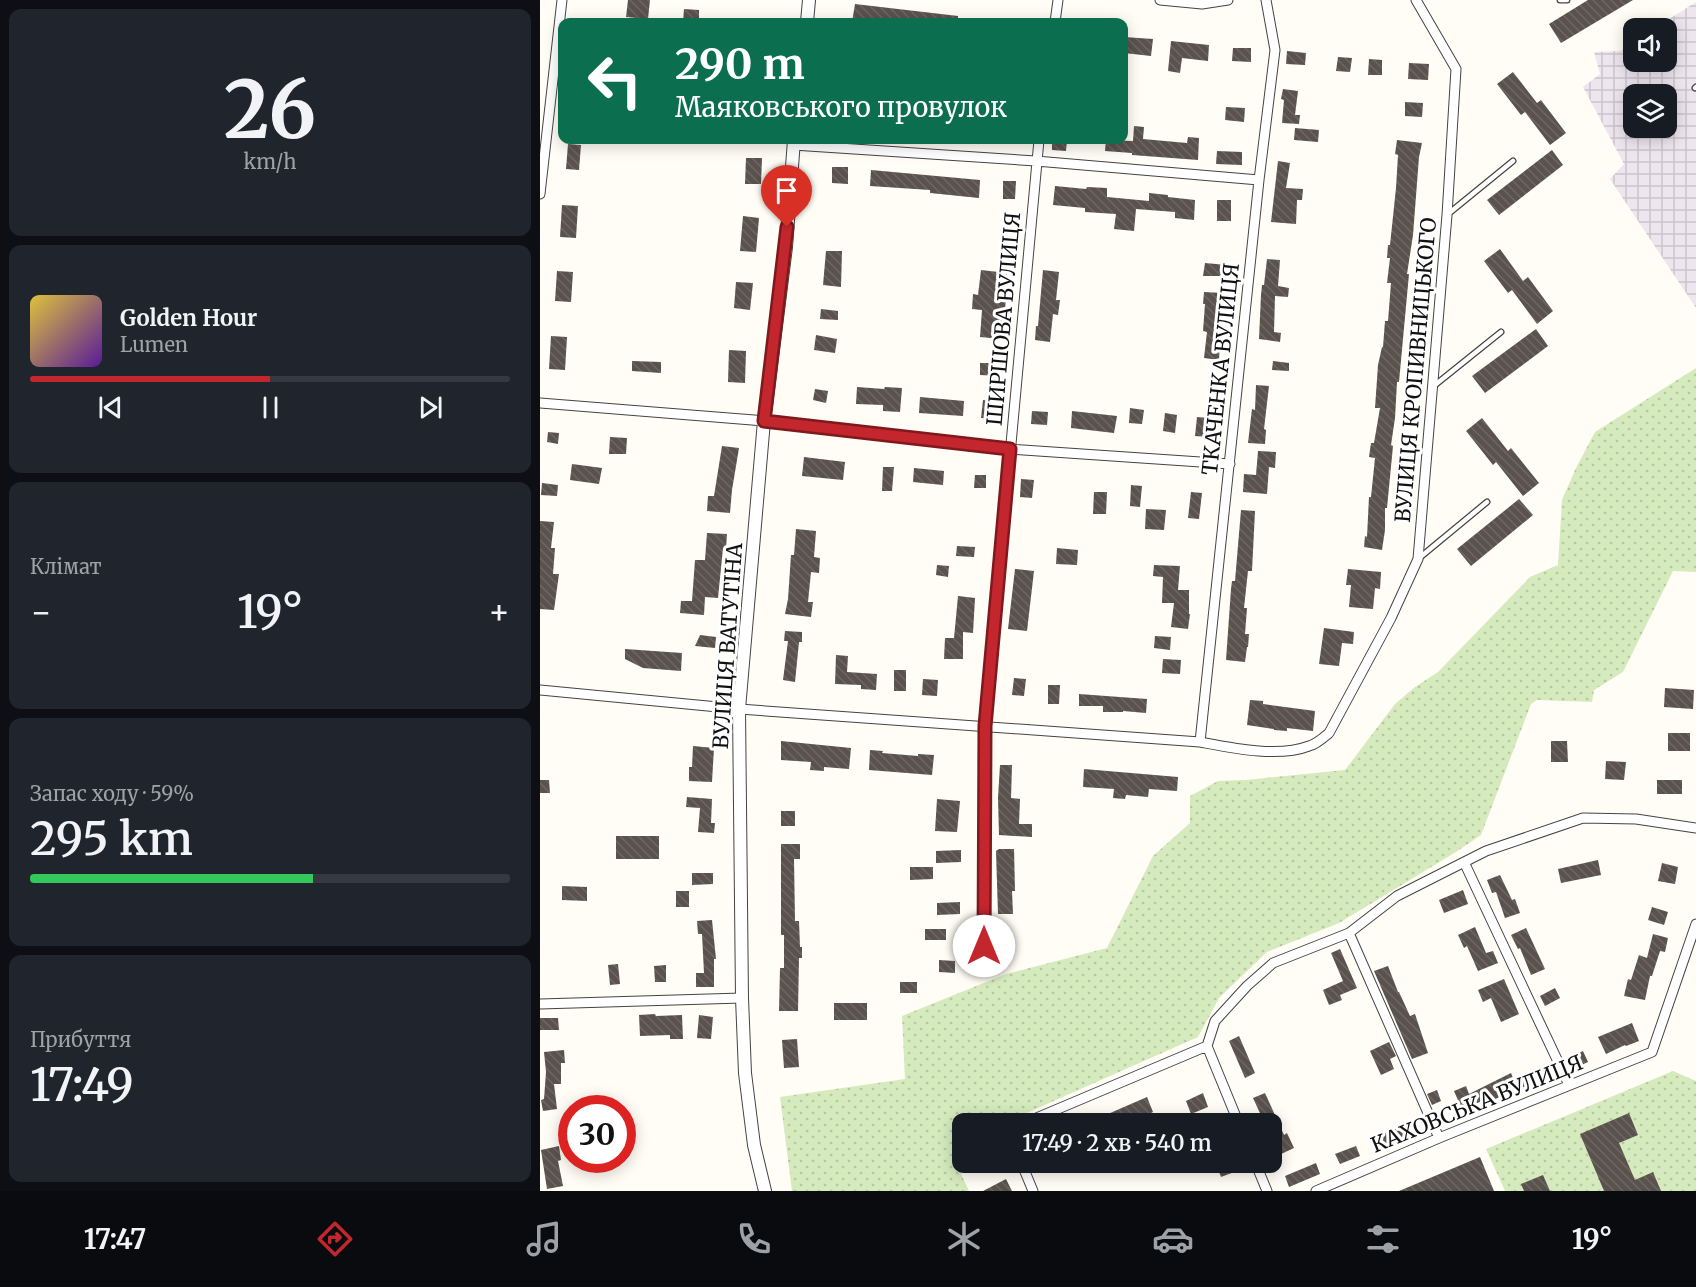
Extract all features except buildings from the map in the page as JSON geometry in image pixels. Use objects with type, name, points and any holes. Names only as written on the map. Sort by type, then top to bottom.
[{"type":"street","points":[[560,18],[562,0]]},
{"type":"street","points":[[807,18],[809,0]]},
{"type":"street","points":[[1056,18],[1058,0]]},
{"type":"street","points":[[1160,0],[1203,4],[1228,0]]},
{"type":"street","name":"ТКАЧЕНКА ВУЛИЦЯ","points":[[1200,742],[1259,180],[1275,50],[1266,0]]},
{"type":"street","name":"ВУЛИЦЯ КРОПИВНИЦЬКОГО","points":[[1200,742],[1247,751],[1294,750],[1312,746],[1329,733],[1390,618],[1418,559],[1447,215],[1456,69],[1416,0]]},
{"type":"street","points":[[540,194],[558,35]]},
{"type":"street","name":"ВУЛИЦЯ ВАТУТІНА","points":[[765,1191],[754,1145],[745,1073],[739,709],[764,421],[786,247],[794,144]]},
{"type":"street","points":[[819,144],[1259,180]]},
{"type":"street","name":"ШИРШОВА ВУЛИЦЯ","points":[[983,968],[985,726],[1038,144]]},
{"type":"street","points":[[540,404],[764,421],[1010,449],[1230,464]]},
{"type":"street","points":[[540,690],[739,709],[1200,742]]},
{"type":"street","points":[[1234,1113],[1207,1046],[1215,1021],[1247,986],[1273,963],[1349,933],[1397,896],[1486,851],[1583,819],[1636,819],[1696,828]]},
{"type":"street","points":[[1464,862],[1569,1085]]},
{"type":"street","name":"КАХОВСЬКА ВУЛИЦЯ","points":[[1316,1191],[1439,1138],[1652,1052],[1696,924]]},
{"type":"street","points":[[1349,933],[1439,1138]]},
{"type":"street","points":[[540,1004],[742,998]]},
{"type":"street","points":[[1048,1113],[1207,1046]]},
{"type":"street","points":[[1026,1173],[1033,1191]]},
{"type":"street","points":[[1260,1173],[1267,1191]]},
{"type":"lane","points":[[1560,0],[1567,0]]},
{"type":"lane","points":[[1447,215],[1513,161]]},
{"type":"lane","points":[[1433,387],[1501,332]]},
{"type":"lane","points":[[1418,559],[1487,502]]},
{"type":"shaded area","points":[[1696,2],[1696,308],[1610,179],[1624,164],[1583,87],[1600,74],[1594,52],[1623,49],[1623,72],[1677,72],[1677,18],[1671,18]]},
{"type":"green space","points":[[1696,368],[1696,572],[1673,571],[1623,672],[1594,690],[1592,702],[1537,700],[1531,704],[1481,835],[1339,923],[1267,952],[1219,998],[1198,1037],[1027,1113],[952,1113],[952,1173],[962,1173],[969,1191],[792,1191],[780,1097],[905,1079],[902,1016],[1006,974],[1107,948],[1153,856],[1190,823],[1190,796],[1218,781],[1345,770],[1395,704],[1438,672],[1530,577],[1558,565],[1562,500],[1595,432]]},
{"type":"green space","points":[[1673,1071],[1696,1081],[1696,1191],[1505,1191],[1486,1149]]},
{"type":"route","points":[[787,227],[764,421],[1010,449],[985,726],[984,946]]}]
